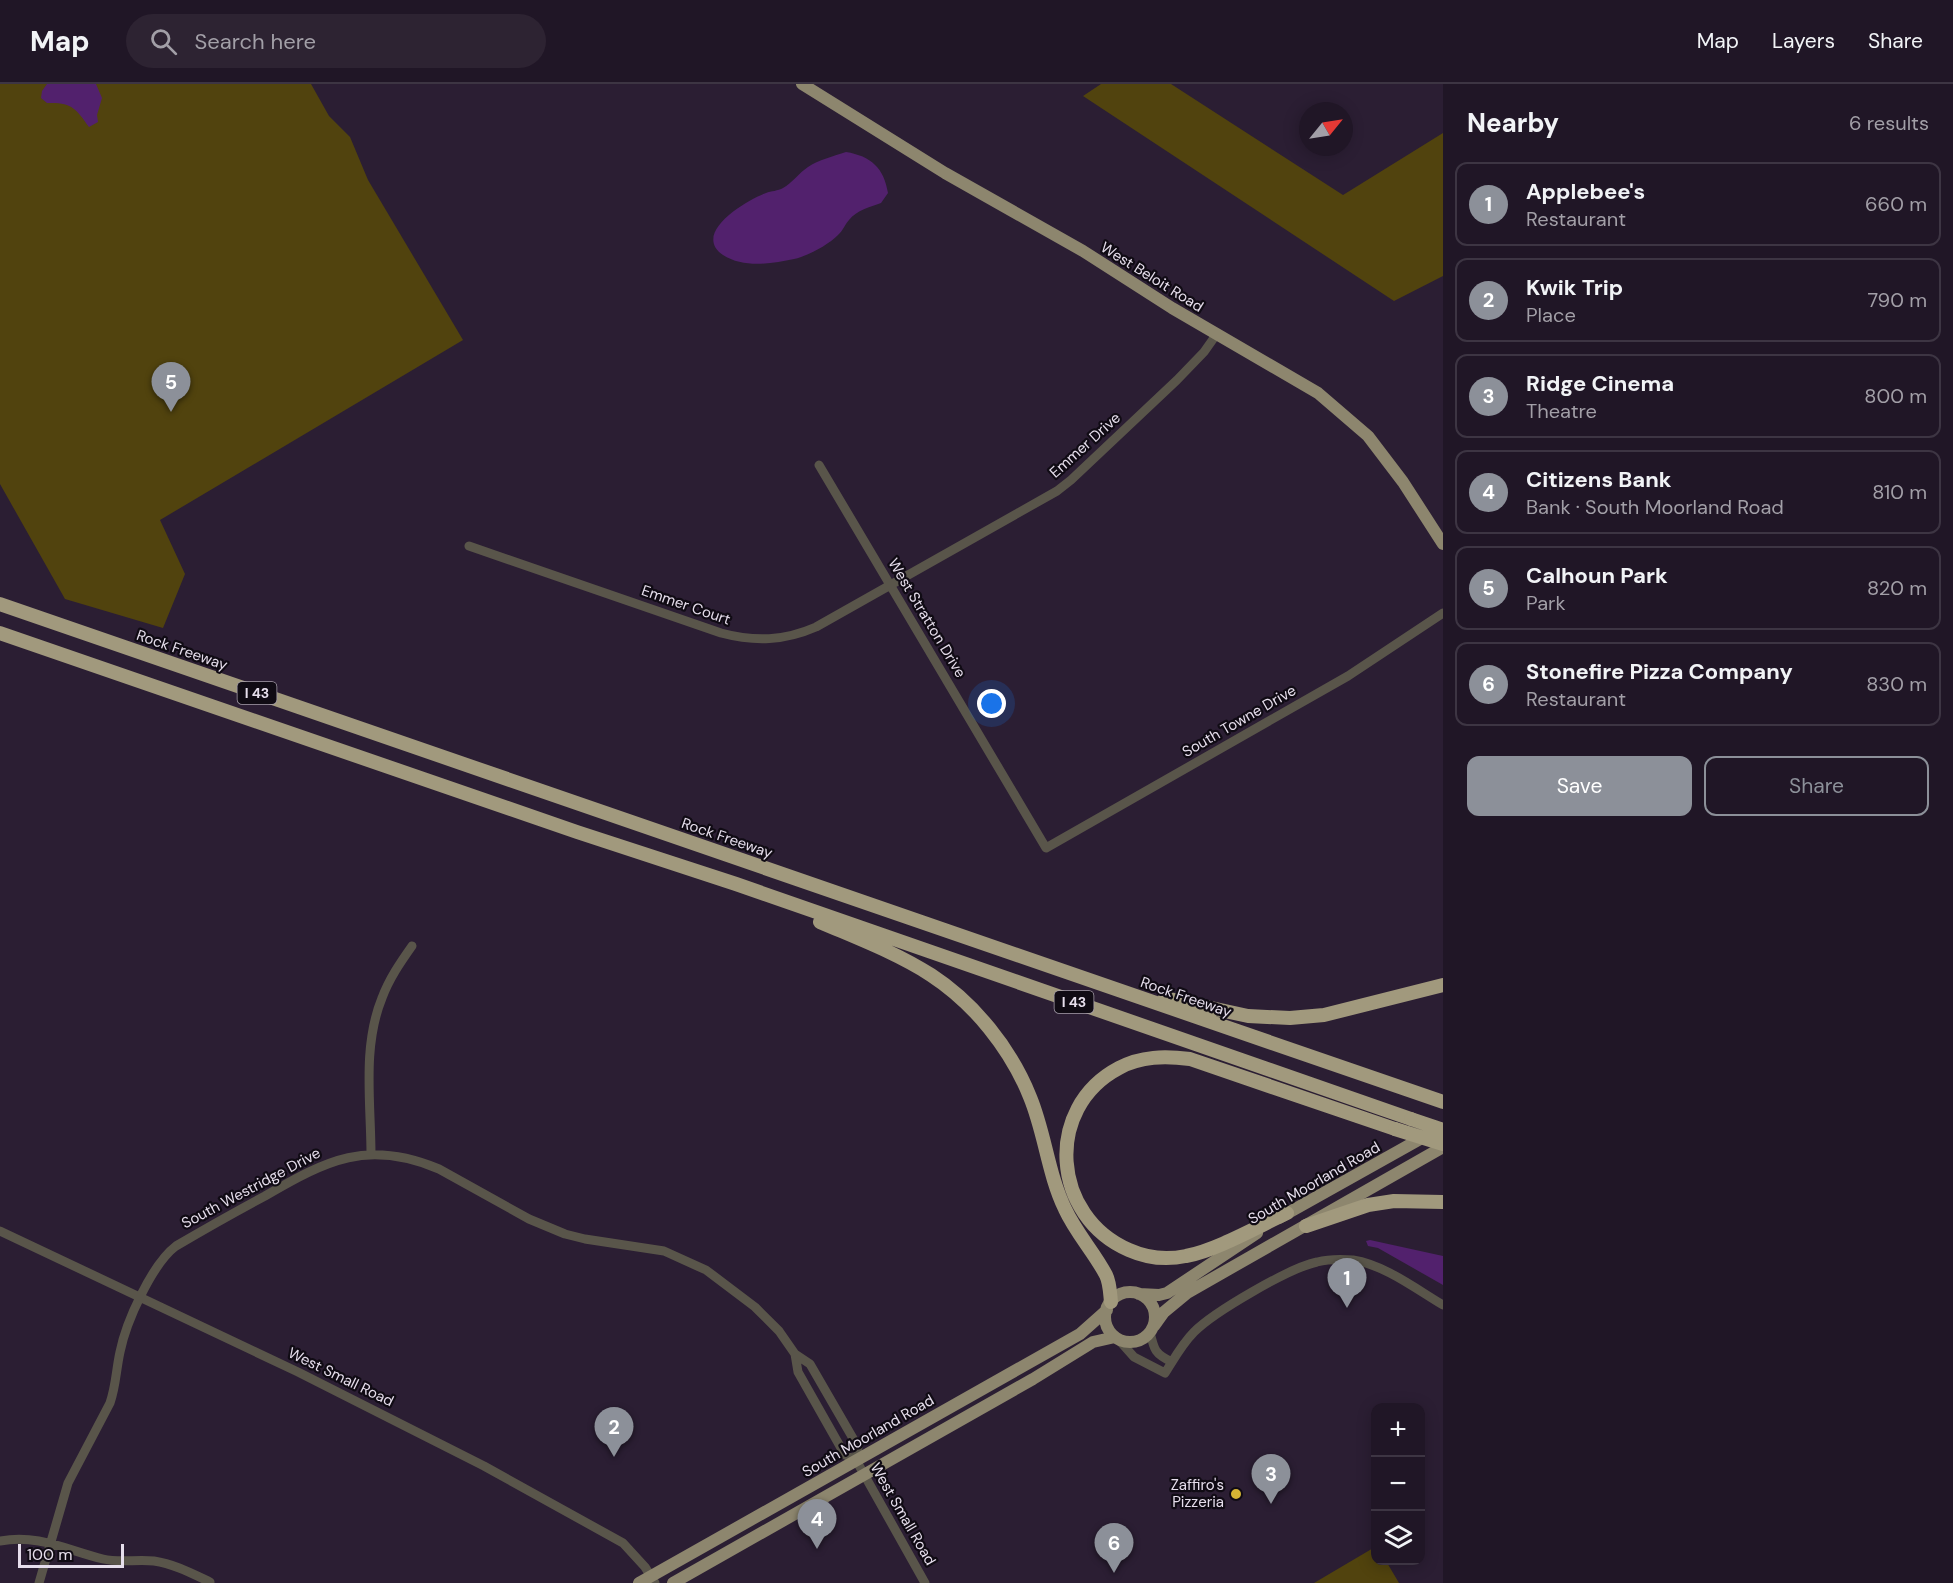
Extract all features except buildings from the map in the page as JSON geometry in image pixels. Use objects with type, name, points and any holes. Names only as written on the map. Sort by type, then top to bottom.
[{"type":"highway","name":"Rock Freeway","points":[[0,604],[1443,1102]]},
{"type":"highway","name":"I 43","points":[[0,633],[577,832],[736,884],[1411,1119],[1443,1128]]},
{"type":"highway","points":[[736,884],[891,954],[931,976],[967,1004],[990,1028],[1029,1094],[1065,1210],[1106,1276],[1109,1306]]},
{"type":"highway","points":[[1070,974],[1203,1008],[1248,1016],[1290,1018],[1324,1015],[1443,985]]},
{"type":"highway","points":[[1287,1213],[1211,1248],[1187,1256],[1161,1258],[1138,1254],[1116,1245],[1095,1229],[1080,1209],[1070,1188],[1066,1164],[1067,1140],[1073,1119],[1083,1101],[1099,1082],[1119,1068],[1142,1059],[1167,1056],[1190,1059],[1443,1146]]},
{"type":"highway","points":[[1306,1226],[1368,1204],[1394,1201],[1443,1202]]},
{"type":"main road","name":"West Beloit Road","points":[[802,84],[945,173],[1083,251],[1216,334],[1318,393],[1368,436],[1389,462],[1443,544]]},
{"type":"main road","name":"South Moorland Road","points":[[1139,1294],[1158,1295],[1176,1288],[1287,1213],[1443,1128]]},
{"type":"main road","points":[[1152,1329],[1154,1310],[1146,1298],[1139,1294],[1124,1293],[1109,1306],[1106,1322],[1111,1332],[1117,1338],[1132,1342],[1139,1341],[1152,1329],[1164,1312],[1187,1293],[1443,1146]]},
{"type":"main road","name":"South Moorland Road","points":[[639,1583],[652,1579],[856,1460],[1080,1334],[1109,1306]]},
{"type":"main road","name":"South Moorland Road","points":[[673,1583],[1094,1342],[1117,1338]]},
{"type":"street","name":"Emmer Drive","points":[[890,585],[1038,502],[1071,480],[1184,373],[1204,352],[1216,334]]},
{"type":"street","name":"West Stratton Drive","points":[[819,465],[1046,848]]},
{"type":"street","name":"Emmer Court","points":[[469,546],[721,633],[748,639],[774,640],[803,633],[890,585]]},
{"type":"street","name":"South Towne Drive","points":[[1046,848],[1348,676],[1443,613]]},
{"type":"street","points":[[371,1155],[369,1069],[372,1038],[382,998],[396,969],[411,946]]},
{"type":"street","name":"South Westridge Drive","points":[[39,1583],[72,1474],[112,1397],[122,1344],[158,1263],[176,1246],[308,1171],[341,1158],[371,1155],[396,1156],[422,1162],[439,1169],[529,1219],[566,1234],[656,1250],[694,1263],[717,1277],[755,1307],[778,1331],[795,1354],[810,1364],[858,1447],[856,1460],[845,1455],[798,1372],[795,1354]]},
{"type":"street","name":"West Small Road","points":[[0,1231],[298,1372],[484,1466],[623,1543],[652,1579]]},
{"type":"street","points":[[1117,1338],[1134,1357],[1165,1373],[1193,1333],[1216,1314],[1289,1272],[1316,1262],[1340,1259],[1365,1263],[1395,1277],[1443,1305]]},
{"type":"street","points":[[1152,1329],[1154,1348],[1158,1356],[1172,1362]]},
{"type":"street","name":"West Small Road","points":[[856,1460],[925,1583]]},
{"type":"street","points":[[0,1541],[16,1538],[29,1539],[51,1543],[106,1560],[152,1561],[168,1564],[210,1582]]},
{"type":"shaded area","points":[[0,84],[311,84],[329,116],[350,137],[368,180],[463,340],[160,520],[185,574],[163,628],[65,599],[0,484]]},
{"type":"shaded area","points":[[47,84],[96,84],[102,98],[97,115],[98,122],[89,127],[80,115],[67,105],[47,103],[41,98],[42,91]]},
{"type":"shaded area","points":[[1101,84],[1171,84],[1343,195],[1443,133],[1443,276],[1394,301],[1083,96]]},
{"type":"shaded area","points":[[846,152],[863,157],[875,165],[880,170],[888,193],[881,203],[864,209],[852,217],[829,243],[800,258],[757,264],[731,259],[723,255],[715,246],[714,237],[718,228],[725,218],[736,210],[757,197],[783,188],[812,165]]},
{"type":"shaded area","points":[[1366,1241],[1443,1256],[1443,1285],[1378,1248],[1368,1246]]},
{"type":"shaded area","points":[[1371,1549],[1371,1565],[1388,1565],[1399,1583],[1314,1583]]},
{"type":"place","name":"Calhoun Park","points":[[171,412]]},
{"type":"place","name":"Applebee's","points":[[1347,1308]]},
{"type":"place","name":"Kwik Trip","points":[[614,1457]]},
{"type":"place","name":"Zaffiro's Pizzeria","points":[[1236,1494]]},
{"type":"place","name":"Ridge Cinema","points":[[1271,1504]]},
{"type":"place","name":"Citizens Bank","points":[[817,1549]]},
{"type":"place","name":"Stonefire Pizza Company","points":[[1114,1573]]}]
